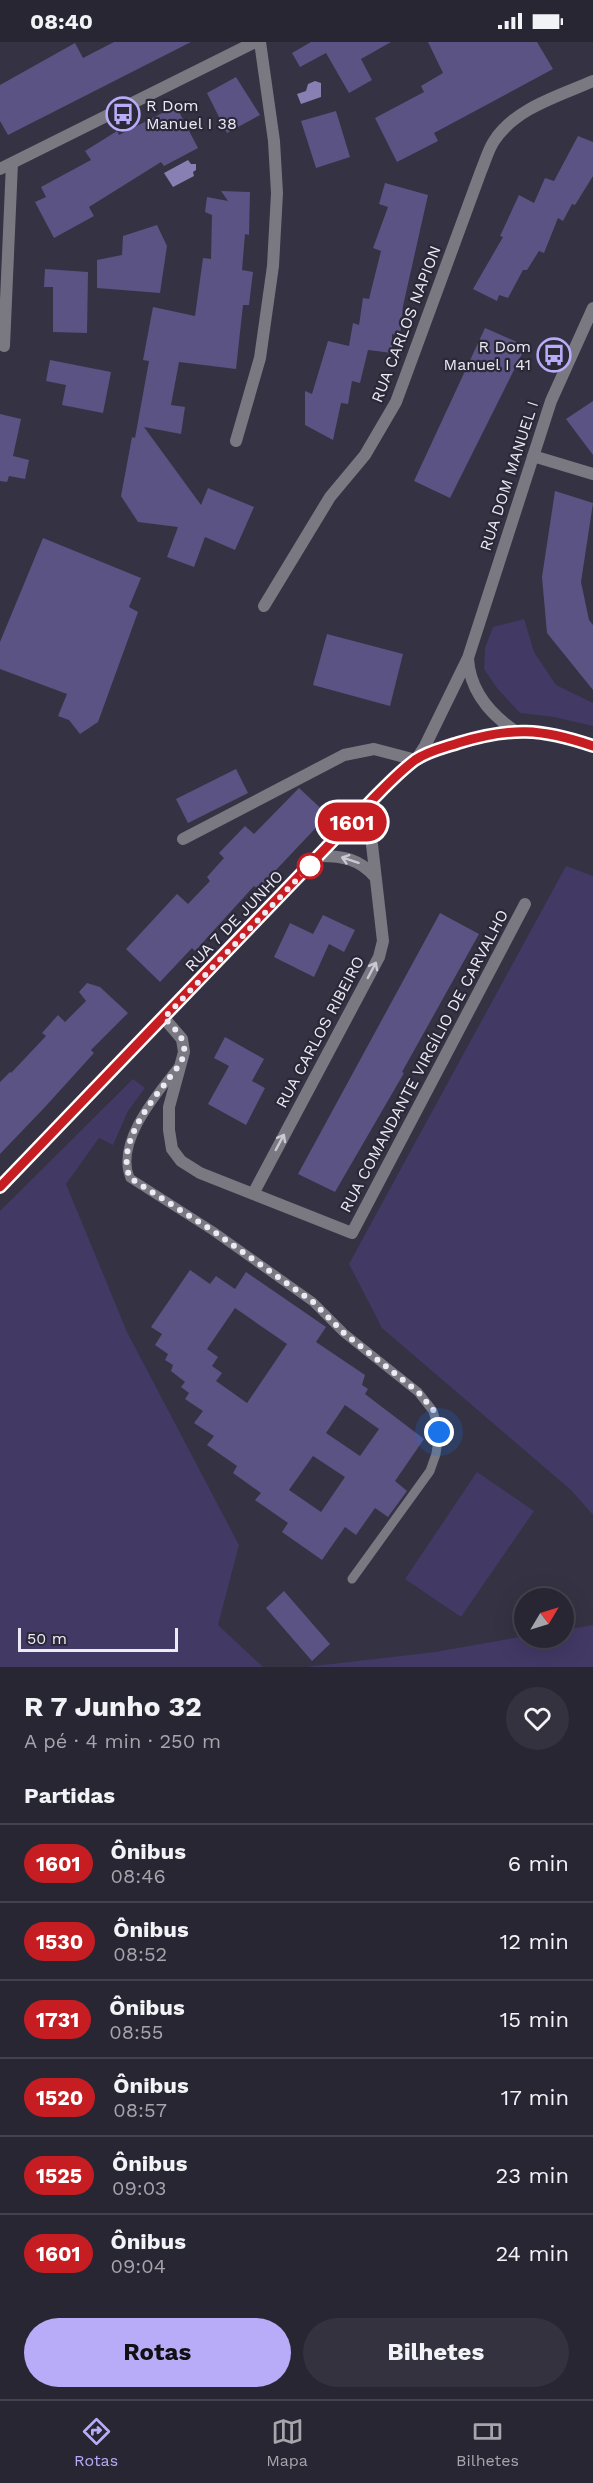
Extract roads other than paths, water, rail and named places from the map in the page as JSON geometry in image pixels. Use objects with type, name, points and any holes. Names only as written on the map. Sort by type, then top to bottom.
[{"type":"main road","name":"RUA 7 DE JUNHO","points":[[0,1187],[371,801],[416,760],[432,751],[475,738],[515,730],[547,732],[593,746]]},
{"type":"street","points":[[0,169],[255,42]]},
{"type":"street","points":[[236,441],[260,358],[273,266],[277,194],[274,141],[260,42]]},
{"type":"street","name":"RUA CARLOS NAPION","points":[[264,606],[330,497],[365,455],[396,402],[494,141],[511,124],[535,106],[593,81]]},
{"type":"street","points":[[4,346],[12,163]]},
{"type":"street","name":"RUA DOM MANUEL I","points":[[416,760],[468,658],[551,401],[593,308]]},
{"type":"street","points":[[533,456],[593,474]]},
{"type":"street","points":[[468,658],[469,672],[484,702],[501,721],[515,730]]},
{"type":"street","points":[[183,839],[344,755],[374,749],[416,760]]},
{"type":"street","name":"RUA CARLOS RIBEIRO","points":[[252,1194],[379,957],[383,941],[371,836],[371,801]]},
{"type":"street","points":[[320,856],[350,858],[362,864],[375,877]]},
{"type":"street","name":"RUA COMANDANTE VIRGÍLIO DE CARVALHO","points":[[252,1194],[352,1233],[525,904]]},
{"type":"street","points":[[164,1018],[182,1039],[184,1052],[169,1107],[172,1149],[181,1161],[200,1173],[252,1194]]},
{"type":"lane","points":[[180,1065],[136,1125],[126,1167],[130,1178],[213,1231],[313,1302],[344,1333],[418,1392],[434,1411],[439,1432],[436,1454],[430,1471],[352,1579]]},
{"type":"place","name":"R Dom Manuel I 38","points":[[123,114]]},
{"type":"place","name":"R Dom Manuel I 41","points":[[554,355]]}]
